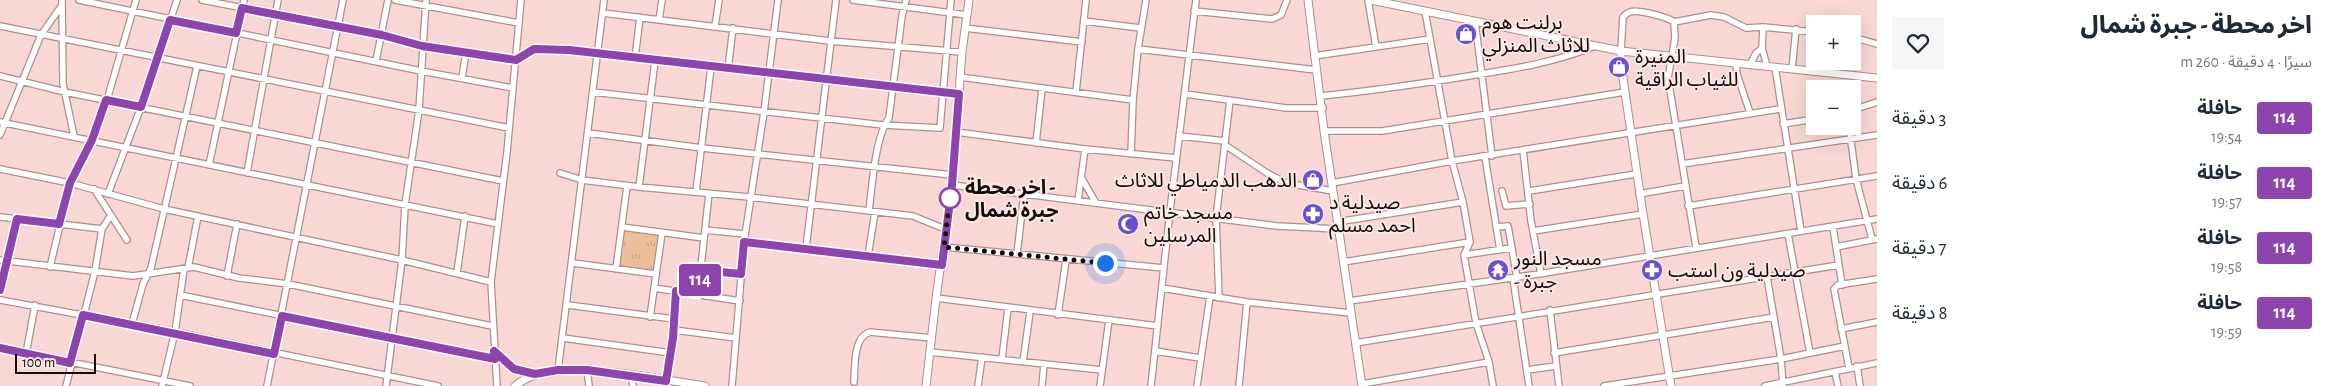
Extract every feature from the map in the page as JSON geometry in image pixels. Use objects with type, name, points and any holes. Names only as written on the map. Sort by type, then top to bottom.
[{"type":"street","points":[[78,0],[421,71],[513,88]]},
{"type":"street","points":[[50,266],[70,183],[92,140],[122,51],[136,0]]},
{"type":"street","points":[[108,194],[141,107],[177,0]]},
{"type":"street","points":[[202,0],[382,35],[422,46],[516,60],[534,49],[548,48],[959,94]]},
{"type":"street","points":[[209,165],[244,0]]},
{"type":"street","points":[[247,173],[278,0]]},
{"type":"street","points":[[267,386],[343,0]]},
{"type":"street","points":[[376,61],[388,0]]},
{"type":"street","points":[[395,0],[426,3],[519,23]]},
{"type":"street","points":[[497,386],[492,326],[491,282],[504,181],[521,0]]},
{"type":"street","points":[[558,370],[568,306],[604,0]]},
{"type":"street","points":[[659,20],[662,0]]},
{"type":"street","points":[[715,26],[718,0]]},
{"type":"street","points":[[732,386],[749,197],[758,154],[778,0]]},
{"type":"street","points":[[806,248],[836,0]]},
{"type":"street","points":[[853,0],[905,3],[967,15]]},
{"type":"street","points":[[593,92],[650,100],[883,125],[940,128],[951,0]]},
{"type":"street","points":[[926,386],[952,185],[962,52],[969,0]]},
{"type":"street","points":[[1076,92],[1086,0]]},
{"type":"street","points":[[1131,154],[1133,100],[1140,28],[1146,0]]},
{"type":"street","points":[[1151,386],[1176,158],[1196,0]]},
{"type":"street","points":[[1194,11],[1272,19],[1281,15],[1287,0]]},
{"type":"street","points":[[1308,0],[1314,56],[1323,108],[1324,131],[1362,385],[1489,362]]},
{"type":"street","points":[[1376,47],[1370,0],[1621,51],[1877,78]]},
{"type":"street","points":[[0,135],[2,122],[41,35],[62,2]]},
{"type":"street","points":[[62,2],[63,84],[74,136]]},
{"type":"street","points":[[386,386],[402,260],[405,205],[418,110],[426,3]]},
{"type":"street","points":[[868,256],[874,168],[883,125],[889,118],[905,3]]},
{"type":"street","points":[[1425,11],[1452,162],[1463,202],[1470,242],[1464,255],[1476,323],[1489,362],[1493,386]]},
{"type":"street","points":[[1671,386],[1642,214],[1621,65],[1623,17],[1631,11],[1674,22],[1695,16],[1711,15],[1724,17],[1746,28],[1763,27],[1806,31]]},
{"type":"street","points":[[603,12],[830,42],[962,52]]},
{"type":"street","points":[[635,58],[640,17]]},
{"type":"street","points":[[1084,21],[1140,28]]},
{"type":"street","points":[[1475,21],[1492,156]]},
{"type":"street","points":[[1674,22],[1675,38],[1668,78],[1696,247]]},
{"type":"street","points":[[0,27],[509,128]]},
{"type":"street","points":[[1763,27],[1762,48],[1771,67],[1780,109],[1801,231]]},
{"type":"street","points":[[728,69],[733,28]]},
{"type":"street","points":[[965,28],[1082,42]]},
{"type":"street","points":[[1792,69],[1796,29]]},
{"type":"street","points":[[1314,56],[1430,39]]},
{"type":"street","points":[[1861,40],[1877,44]]},
{"type":"street","points":[[1321,96],[1368,92],[1542,64],[1572,56],[1595,46]]},
{"type":"street","points":[[1750,65],[1756,53],[1762,48]]},
{"type":"street","points":[[1138,49],[1189,57],[1316,70]]},
{"type":"street","points":[[462,78],[466,52]]},
{"type":"street","points":[[639,187],[655,61]]},
{"type":"street","points":[[1736,63],[1737,74],[1750,113]]},
{"type":"street","points":[[132,324],[143,284],[148,275],[198,66]]},
{"type":"street","points":[[696,192],[711,67]]},
{"type":"street","points":[[0,76],[65,92],[504,181]]},
{"type":"street","points":[[960,77],[1133,100]]},
{"type":"street","points":[[1036,143],[1042,89]]},
{"type":"street","points":[[1324,131],[1373,132],[1625,92]]},
{"type":"street","points":[[1185,94],[1286,108],[1323,108]]},
{"type":"street","points":[[1219,298],[1216,218],[1230,100]]},
{"type":"street","points":[[1861,107],[1877,102]]},
{"type":"street","points":[[1179,136],[1225,143],[1267,173],[1286,183],[1332,187],[1452,162],[1780,109]]},
{"type":"street","points":[[1783,124],[1806,120]]},
{"type":"street","points":[[2,122],[498,224]]},
{"type":"street","points":[[956,132],[1085,149],[1176,158]]},
{"type":"street","points":[[588,133],[874,168],[952,175]]},
{"type":"street","points":[[1836,247],[1874,239],[1856,179],[1850,135]]},
{"type":"street","points":[[1682,164],[1877,135]]},
{"type":"street","points":[[1078,201],[1085,149]]},
{"type":"street","points":[[1523,150],[1533,231],[1541,274]]},
{"type":"street","points":[[1485,157],[1500,250]]},
{"type":"street","points":[[0,169],[70,183],[198,216],[402,260],[491,282]]},
{"type":"street","points":[[560,173],[582,180],[627,186],[749,197],[920,217],[945,229]]},
{"type":"street","points":[[1529,191],[1636,174]]},
{"type":"street","points":[[1688,206],[1877,176]]},
{"type":"street","points":[[1081,177],[1096,203]]},
{"type":"street","points":[[952,185],[1277,226],[1338,226],[1463,202]]},
{"type":"street","points":[[616,269],[627,186]]},
{"type":"street","points":[[1639,194],[1685,186]]},
{"type":"street","points":[[94,189],[127,240]]},
{"type":"street","points":[[1502,191],[1506,206],[1530,204]]},
{"type":"street","points":[[698,294],[709,193]]},
{"type":"street","points":[[1017,254],[1024,194]]},
{"type":"street","points":[[1533,231],[1642,214]]},
{"type":"street","points":[[66,386],[70,363],[95,271],[102,229],[111,215]]},
{"type":"street","points":[[163,383],[198,216]]},
{"type":"street","points":[[457,273],[465,216]]},
{"type":"street","points":[[0,217],[102,229]]},
{"type":"street","points":[[1350,301],[1541,274],[1696,247],[1833,227],[1877,218]]},
{"type":"street","points":[[0,290],[3,261],[17,219]]},
{"type":"street","points":[[228,276],[237,224]]},
{"type":"street","points":[[1496,227],[1508,226],[1529,386]]},
{"type":"street","points":[[622,227],[704,238]]},
{"type":"street","points":[[1833,227],[1842,284]]},
{"type":"street","points":[[705,230],[745,234]]},
{"type":"street","points":[[650,317],[662,232]]},
{"type":"street","points":[[1788,234],[1810,353]]},
{"type":"street","points":[[744,242],[942,265]]},
{"type":"street","points":[[1343,262],[1470,242]]},
{"type":"street","points":[[944,247],[1164,268]]},
{"type":"street","points":[[1464,255],[1511,248]]},
{"type":"street","points":[[1058,315],[1066,260]]},
{"type":"street","points":[[3,261],[132,276],[186,268],[202,268],[228,276],[267,283],[288,284],[492,326]]},
{"type":"street","points":[[573,263],[656,274]]},
{"type":"street","points":[[1356,343],[1550,310],[1839,265]]},
{"type":"street","points":[[701,270],[741,274]]},
{"type":"street","points":[[1767,277],[1781,359],[1783,384]]},
{"type":"street","points":[[1849,368],[1834,288],[1842,284],[1877,279]]},
{"type":"street","points":[[654,288],[740,301]]},
{"type":"street","points":[[1162,288],[1247,302],[1351,313]]},
{"type":"street","points":[[666,381],[674,330],[676,291]]},
{"type":"street","points":[[180,295],[495,359]]},
{"type":"street","points":[[1197,386],[1210,296]]},
{"type":"street","points":[[936,298],[1030,312],[1158,326]]},
{"type":"street","points":[[0,300],[175,332],[274,354],[438,386]]},
{"type":"street","points":[[1239,386],[1247,302]]},
{"type":"street","points":[[26,354],[35,305]]},
{"type":"street","points":[[568,306],[674,319]]},
{"type":"street","points":[[1002,359],[1008,308]]},
{"type":"street","points":[[1550,310],[1559,386]]},
{"type":"street","points":[[1023,362],[1030,312]]},
{"type":"street","points":[[1554,353],[1774,317]]},
{"type":"street","points":[[1100,386],[1109,320]]},
{"type":"street","points":[[1841,329],[1877,322]]},
{"type":"street","points":[[674,330],[736,338]]},
{"type":"street","points":[[854,382],[859,341],[864,334],[870,332],[932,338]]},
{"type":"street","points":[[563,338],[671,353]]},
{"type":"street","points":[[1604,386],[1781,359],[1845,346]]},
{"type":"street","points":[[0,348],[163,383],[190,386]]},
{"type":"street","points":[[494,351],[514,369],[535,374]]},
{"type":"street","points":[[1155,351],[1200,358]]},
{"type":"street","points":[[930,352],[1102,370]]},
{"type":"street","points":[[978,386],[982,357]]},
{"type":"street","points":[[1766,386],[1877,363]]},
{"type":"street","points":[[1042,386],[1044,364]]},
{"type":"street","points":[[1527,370],[1556,366]]},
{"type":"street","points":[[1857,366],[1860,386]]},
{"type":"street","points":[[515,386],[535,374],[558,370],[587,370],[705,386]]},
{"type":"street","points":[[587,370],[589,386]]},
{"type":"street","points":[[1835,372],[1838,386]]},
{"type":"street","points":[[631,376],[633,386]]},
{"type":"green space","points":[[624,231],[659,235],[654,270],[620,266]]},
{"type":"bus line","name":"114","points":[[0,290],[17,219],[59,224],[70,183],[92,140],[106,100],[141,107],[170,20],[236,33],[242,8],[382,35],[422,46],[516,60],[534,49],[548,48],[959,94],[952,185],[942,265],[744,242],[741,274],[701,270],[698,294],[676,291],[673,338],[666,381],[587,370],[558,370],[535,374],[514,369],[505,363],[494,351],[495,359],[282,316],[274,354],[175,332],[83,315],[70,363],[0,348]]},
{"type":"place","name":"برلنت هوم للاثاث المنزلي","points":[[1466,34]]},
{"type":"place","name":"المنيرة للثياب الراقية","points":[[1619,67]]},
{"type":"place","name":"الدهب الدمياطي للاثاث","points":[[1313,180]]},
{"type":"place","name":"اخر محطة - جبرة شمال","points":[[950,198]]},
{"type":"place","name":"صيدلية د احمد مسلم","points":[[1313,214]]},
{"type":"place","name":"مسجد خاتم المرسلين","points":[[1128,224]]},
{"type":"place","name":"مسجد النور - جبرة","points":[[1498,270]]},
{"type":"place","name":"صيدلية ون استب","points":[[1652,270]]},
{"type":"route","points":[[950,198],[944,247],[1105,263]]}]
